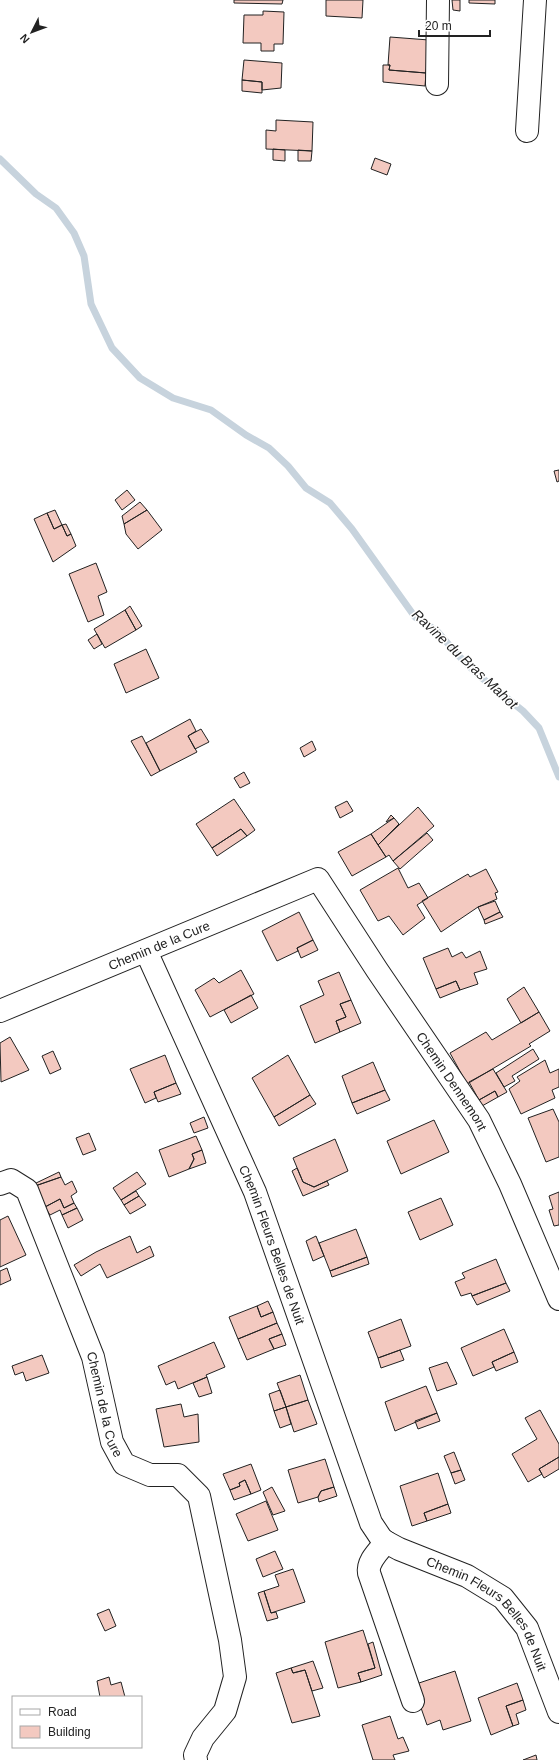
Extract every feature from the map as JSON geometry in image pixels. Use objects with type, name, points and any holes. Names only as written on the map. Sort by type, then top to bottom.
[{"type":"street","points":[[437,84],[438,0]]},
{"type":"street","points":[[527,131],[535,0]]},
{"type":"street","name":"Chemin de la Cure","points":[[0,1012],[318,879]]},
{"type":"street","name":"Chemin Dennemont","points":[[318,879],[376,970],[479,1120],[510,1184],[559,1299]]},
{"type":"street","name":"Chemin Fleurs Belles de Nuit","points":[[146,951],[255,1192],[371,1523],[380,1538],[386,1542],[399,1549],[468,1576],[503,1598],[527,1628],[559,1712]]},
{"type":"street","name":"Chemin de la Cure","points":[[0,1184],[10,1180],[27,1190],[93,1358],[112,1442],[124,1464],[150,1475],[178,1475],[199,1496],[230,1640],[235,1677],[225,1711],[203,1738],[195,1755],[196,1760]]},
{"type":"street","points":[[386,1542],[368,1567],[413,1701]]},
{"type":"building","points":[[234,0],[283,0],[282,4],[234,3]]},
{"type":"building","points":[[326,0],[363,0],[362,18],[326,16]]},
{"type":"building","points":[[452,0],[460,0],[460,11],[453,10]]},
{"type":"building","points":[[469,0],[495,0],[495,4],[469,3]]},
{"type":"building","points":[[263,11],[284,12],[283,44],[274,44],[274,51],[261,51],[261,43],[243,43],[244,15],[263,15]]},
{"type":"building","points":[[390,37],[429,40],[426,73],[389,70]]},
{"type":"building","points":[[244,60],[282,63],[281,88],[262,90],[262,82],[242,80]]},
{"type":"building","points":[[383,65],[390,65],[389,70],[426,73],[425,86],[383,82]]},
{"type":"building","points":[[242,80],[262,82],[262,93],[242,91]]},
{"type":"building","points":[[276,120],[313,122],[312,151],[266,149],[266,130],[276,131]]},
{"type":"building","points":[[273,149],[285,150],[285,161],[273,160]]},
{"type":"building","points":[[298,150],[312,151],[311,161],[298,161]]},
{"type":"building","points":[[375,158],[391,164],[387,175],[371,169]]},
{"type":"building","points":[[559,470],[559,481],[557,482],[554,471]]},
{"type":"building","points":[[127,490],[135,500],[122,510],[115,500]]},
{"type":"building","points":[[140,502],[147,510],[124,524],[122,516]]},
{"type":"building","points":[[55,510],[62,525],[54,529],[47,513]]},
{"type":"building","points":[[147,510],[162,530],[138,549],[126,534],[124,524]]},
{"type":"building","points":[[47,513],[54,529],[62,525],[67,536],[71,534],[76,546],[53,562],[34,519]]},
{"type":"building","points":[[66,524],[71,534],[67,536],[62,525]]},
{"type":"building","points":[[96,563],[107,592],[98,596],[104,615],[88,622],[69,574]]},
{"type":"building","points":[[130,606],[142,626],[136,630],[125,610]]},
{"type":"building","points":[[125,610],[136,630],[105,648],[94,629]]},
{"type":"building","points":[[97,634],[102,644],[94,649],[88,640]]},
{"type":"building","points":[[146,649],[159,678],[126,693],[114,664]]},
{"type":"building","points":[[190,719],[196,731],[188,736],[197,752],[160,771],[146,743]]},
{"type":"building","points":[[201,729],[209,742],[195,749],[188,736]]},
{"type":"building","points":[[142,736],[160,771],[151,776],[131,741]]},
{"type":"building","points":[[312,741],[316,750],[304,757],[300,748]]},
{"type":"building","points":[[244,772],[250,783],[240,788],[234,778]]},
{"type":"building","points":[[234,799],[255,830],[247,836],[241,829],[212,848],[196,824]]},
{"type":"building","points":[[347,801],[353,811],[340,818],[335,807]]},
{"type":"building","points":[[418,807],[434,826],[393,861],[389,855],[386,857],[378,845]]},
{"type":"building","points":[[391,815],[394,818],[386,822]]},
{"type":"building","points":[[394,818],[399,824],[378,845],[371,834]]},
{"type":"building","points":[[241,829],[247,836],[217,856],[212,848]]},
{"type":"building","points":[[427,833],[433,840],[400,869],[393,861]]},
{"type":"building","points":[[371,834],[386,857],[352,876],[338,852]]},
{"type":"building","points":[[398,868],[408,888],[419,883],[428,898],[417,905],[425,918],[403,935],[389,916],[378,921],[360,890]]},
{"type":"building","points":[[486,869],[498,892],[495,893],[497,899],[478,907],[441,932],[422,901],[468,874],[470,877]]},
{"type":"building","points":[[495,901],[500,912],[484,920],[478,907]]},
{"type":"building","points":[[299,912],[313,940],[297,948],[298,951],[277,961],[262,931]]},
{"type":"building","points":[[500,912],[503,917],[485,924],[484,920]]},
{"type":"building","points":[[313,940],[318,950],[301,958],[297,948]]},
{"type":"building","points":[[448,948],[452,957],[462,952],[466,958],[480,951],[487,969],[474,973],[478,984],[460,990],[456,981],[436,989],[423,958]]},
{"type":"building","points":[[241,970],[254,994],[210,1017],[195,990],[214,978],[219,983]]},
{"type":"building","points":[[339,972],[351,1000],[340,1004],[346,1017],[336,1021],[340,1032],[315,1043],[300,1006],[324,995],[318,981]]},
{"type":"building","points":[[456,981],[460,990],[440,998],[436,989]]},
{"type":"building","points":[[524,987],[539,1012],[521,1023],[507,999]]},
{"type":"building","points":[[251,995],[258,1008],[231,1023],[224,1010]]},
{"type":"building","points":[[351,1000],[361,1023],[340,1032],[336,1021],[346,1017],[340,1004]]},
{"type":"building","points":[[539,1012],[550,1031],[529,1044],[531,1046],[467,1084],[450,1053],[486,1032],[492,1040]]},
{"type":"building","points":[[10,1037],[29,1070],[1,1082],[0,1043]]},
{"type":"building","points":[[533,1049],[539,1059],[512,1076],[515,1081],[504,1087],[496,1073]]},
{"type":"building","points":[[53,1051],[61,1069],[50,1074],[42,1056]]},
{"type":"building","points":[[165,1055],[176,1083],[154,1092],[156,1098],[145,1103],[130,1069]]},
{"type":"building","points":[[288,1055],[310,1095],[274,1117],[252,1078]]},
{"type":"building","points":[[545,1060],[550,1073],[559,1069],[559,1087],[552,1090],[555,1098],[521,1114],[509,1089],[520,1081],[517,1077]]},
{"type":"building","points":[[373,1062],[385,1090],[352,1103],[342,1076]]},
{"type":"building","points":[[493,1069],[507,1092],[498,1097],[495,1091],[479,1100],[469,1082]]},
{"type":"building","points":[[176,1083],[181,1094],[158,1102],[154,1092]]},
{"type":"building","points":[[385,1090],[390,1100],[357,1114],[352,1103]]},
{"type":"building","points":[[495,1091],[498,1097],[482,1106],[479,1100]]},
{"type":"building","points":[[310,1095],[316,1104],[279,1126],[274,1117]]},
{"type":"building","points":[[553,1109],[559,1122],[559,1157],[546,1162],[528,1118]]},
{"type":"building","points":[[204,1117],[208,1128],[194,1133],[190,1123]]},
{"type":"building","points":[[434,1120],[449,1152],[401,1174],[387,1141]]},
{"type":"building","points":[[89,1133],[96,1150],[83,1155],[76,1138]]},
{"type":"building","points":[[196,1136],[202,1150],[192,1154],[194,1159],[189,1169],[169,1177],[159,1150]]},
{"type":"building","points":[[335,1139],[348,1171],[314,1187],[303,1182],[293,1158]]},
{"type":"building","points":[[202,1150],[206,1163],[189,1169],[194,1159],[192,1154]]},
{"type":"building","points":[[297,1168],[303,1182],[314,1187],[327,1181],[329,1185],[303,1196],[292,1171]]},
{"type":"building","points":[[59,1172],[61,1177],[35,1186],[34,1184]]},
{"type":"building","points":[[137,1172],[146,1184],[121,1200],[113,1188]]},
{"type":"building","points":[[61,1177],[65,1185],[72,1181],[77,1192],[71,1196],[74,1203],[64,1208],[60,1199],[45,1207],[35,1186]]},
{"type":"building","points":[[136,1191],[139,1196],[124,1205],[121,1200]]},
{"type":"building","points":[[559,1192],[559,1225],[554,1226],[549,1210],[553,1209],[549,1196]]},
{"type":"building","points":[[139,1196],[146,1205],[130,1214],[124,1205]]},
{"type":"building","points":[[441,1198],[453,1225],[420,1240],[408,1212]]},
{"type":"building","points":[[60,1199],[64,1208],[74,1203],[77,1208],[62,1215],[60,1210],[50,1215],[45,1207]]},
{"type":"building","points":[[77,1208],[83,1220],[68,1228],[62,1215]]},
{"type":"building","points":[[8,1216],[26,1255],[0,1267],[0,1220]]},
{"type":"building","points":[[356,1229],[367,1257],[330,1271],[319,1243]]},
{"type":"building","points":[[130,1236],[137,1253],[150,1246],[154,1256],[107,1278],[100,1264],[81,1276],[74,1265],[96,1252]]},
{"type":"building","points":[[316,1236],[324,1256],[313,1261],[306,1241]]},
{"type":"building","points":[[367,1257],[369,1264],[332,1277],[330,1271]]},
{"type":"building","points":[[496,1259],[506,1283],[472,1296],[471,1293],[461,1296],[455,1282],[465,1278],[462,1273]]},
{"type":"building","points":[[7,1268],[11,1280],[0,1285],[0,1271]]},
{"type":"building","points":[[506,1283],[510,1291],[477,1305],[472,1296]]},
{"type":"building","points":[[268,1301],[273,1312],[261,1317],[257,1306]]},
{"type":"building","points":[[257,1306],[261,1317],[273,1312],[277,1323],[238,1339],[229,1317]]},
{"type":"building","points":[[401,1319],[411,1346],[378,1358],[368,1332]]},
{"type":"building","points":[[277,1323],[282,1334],[269,1339],[274,1349],[247,1360],[238,1339]]},
{"type":"building","points":[[504,1329],[514,1352],[492,1362],[494,1367],[473,1376],[461,1348]]},
{"type":"building","points":[[282,1334],[286,1345],[274,1349],[269,1339]]},
{"type":"building","points":[[214,1342],[225,1367],[206,1375],[207,1377],[178,1389],[175,1381],[166,1385],[158,1366]]},
{"type":"building","points":[[400,1350],[404,1360],[381,1368],[378,1358]]},
{"type":"building","points":[[514,1352],[518,1362],[496,1371],[492,1362]]},
{"type":"building","points":[[42,1355],[49,1373],[26,1381],[23,1372],[15,1375],[12,1366]]},
{"type":"building","points":[[447,1362],[457,1384],[437,1391],[429,1368]]},
{"type":"building","points":[[300,1375],[308,1400],[286,1407],[277,1383]]},
{"type":"building","points":[[207,1377],[212,1393],[199,1397],[193,1383]]},
{"type":"building","points":[[426,1386],[437,1413],[395,1431],[385,1402]]},
{"type":"building","points":[[280,1390],[286,1407],[274,1411],[269,1394]]},
{"type":"building","points":[[308,1400],[317,1424],[294,1432],[286,1407]]},
{"type":"building","points":[[181,1404],[184,1417],[198,1414],[199,1442],[164,1447],[156,1409]]},
{"type":"building","points":[[286,1407],[291,1424],[280,1428],[274,1411]]},
{"type":"building","points":[[540,1410],[559,1444],[559,1457],[539,1469],[542,1474],[528,1482],[512,1454],[537,1439],[525,1418]]},
{"type":"building","points":[[437,1413],[440,1421],[418,1429],[415,1421]]},
{"type":"building","points":[[454,1452],[461,1470],[451,1473],[444,1456]]},
{"type":"building","points":[[559,1457],[559,1469],[544,1478],[539,1469]]},
{"type":"building","points":[[325,1459],[334,1487],[321,1491],[318,1497],[298,1503],[288,1470]]},
{"type":"building","points":[[251,1464],[261,1490],[251,1494],[245,1480],[239,1483],[240,1486],[230,1490],[223,1474]]},
{"type":"building","points":[[461,1470],[465,1480],[455,1484],[451,1473]]},
{"type":"building","points":[[438,1473],[448,1504],[424,1513],[427,1521],[412,1526],[400,1486]]},
{"type":"building","points":[[245,1480],[251,1494],[234,1500],[230,1490],[240,1486],[239,1483]]},
{"type":"building","points":[[272,1487],[285,1511],[273,1515],[263,1492]]},
{"type":"building","points":[[334,1487],[337,1496],[319,1502],[318,1497],[321,1491]]},
{"type":"building","points":[[266,1501],[278,1530],[248,1541],[236,1514]]},
{"type":"building","points":[[448,1504],[451,1513],[427,1521],[424,1513]]},
{"type":"building","points":[[275,1551],[283,1569],[263,1577],[256,1559]]},
{"type":"building","points":[[293,1569],[305,1602],[271,1613],[264,1591],[279,1586],[275,1575]]},
{"type":"building","points":[[264,1591],[271,1613],[276,1612],[278,1618],[267,1621],[258,1593]]},
{"type":"building","points":[[109,1609],[116,1626],[105,1631],[97,1614]]},
{"type":"building","points":[[363,1630],[375,1668],[358,1673],[361,1682],[338,1688],[325,1642]]},
{"type":"building","points":[[373,1642],[382,1675],[361,1682],[358,1673],[375,1668],[368,1644]]},
{"type":"building","points":[[313,1661],[323,1688],[312,1691],[305,1670],[293,1673],[291,1668]]},
{"type":"building","points":[[291,1668],[293,1673],[305,1670],[320,1716],[292,1723],[276,1673]]},
{"type":"building","points":[[455,1671],[471,1721],[443,1730],[440,1720],[427,1725],[413,1685]]},
{"type":"building","points":[[109,1677],[111,1685],[121,1682],[125,1696],[100,1696],[97,1681]]},
{"type":"building","points":[[517,1683],[523,1700],[506,1706],[513,1726],[491,1735],[478,1698]]},
{"type":"building","points":[[523,1700],[526,1710],[516,1714],[519,1724],[513,1726],[506,1706]]},
{"type":"building","points":[[390,1716],[398,1739],[403,1737],[409,1751],[393,1755],[395,1760],[373,1760],[362,1725]]},
{"type":"building","points":[[536,1755],[537,1760],[523,1760]]},
{"type":"waterway","name":"Ravine du Bras Mahot","points":[[0,159],[36,194],[56,208],[74,233],[84,256],[91,304],[112,348],[140,378],[173,398],[211,410],[246,435],[269,448],[288,466],[306,488],[330,503],[352,529],[415,617],[437,631],[477,674],[523,711],[539,728],[559,777]]}]
